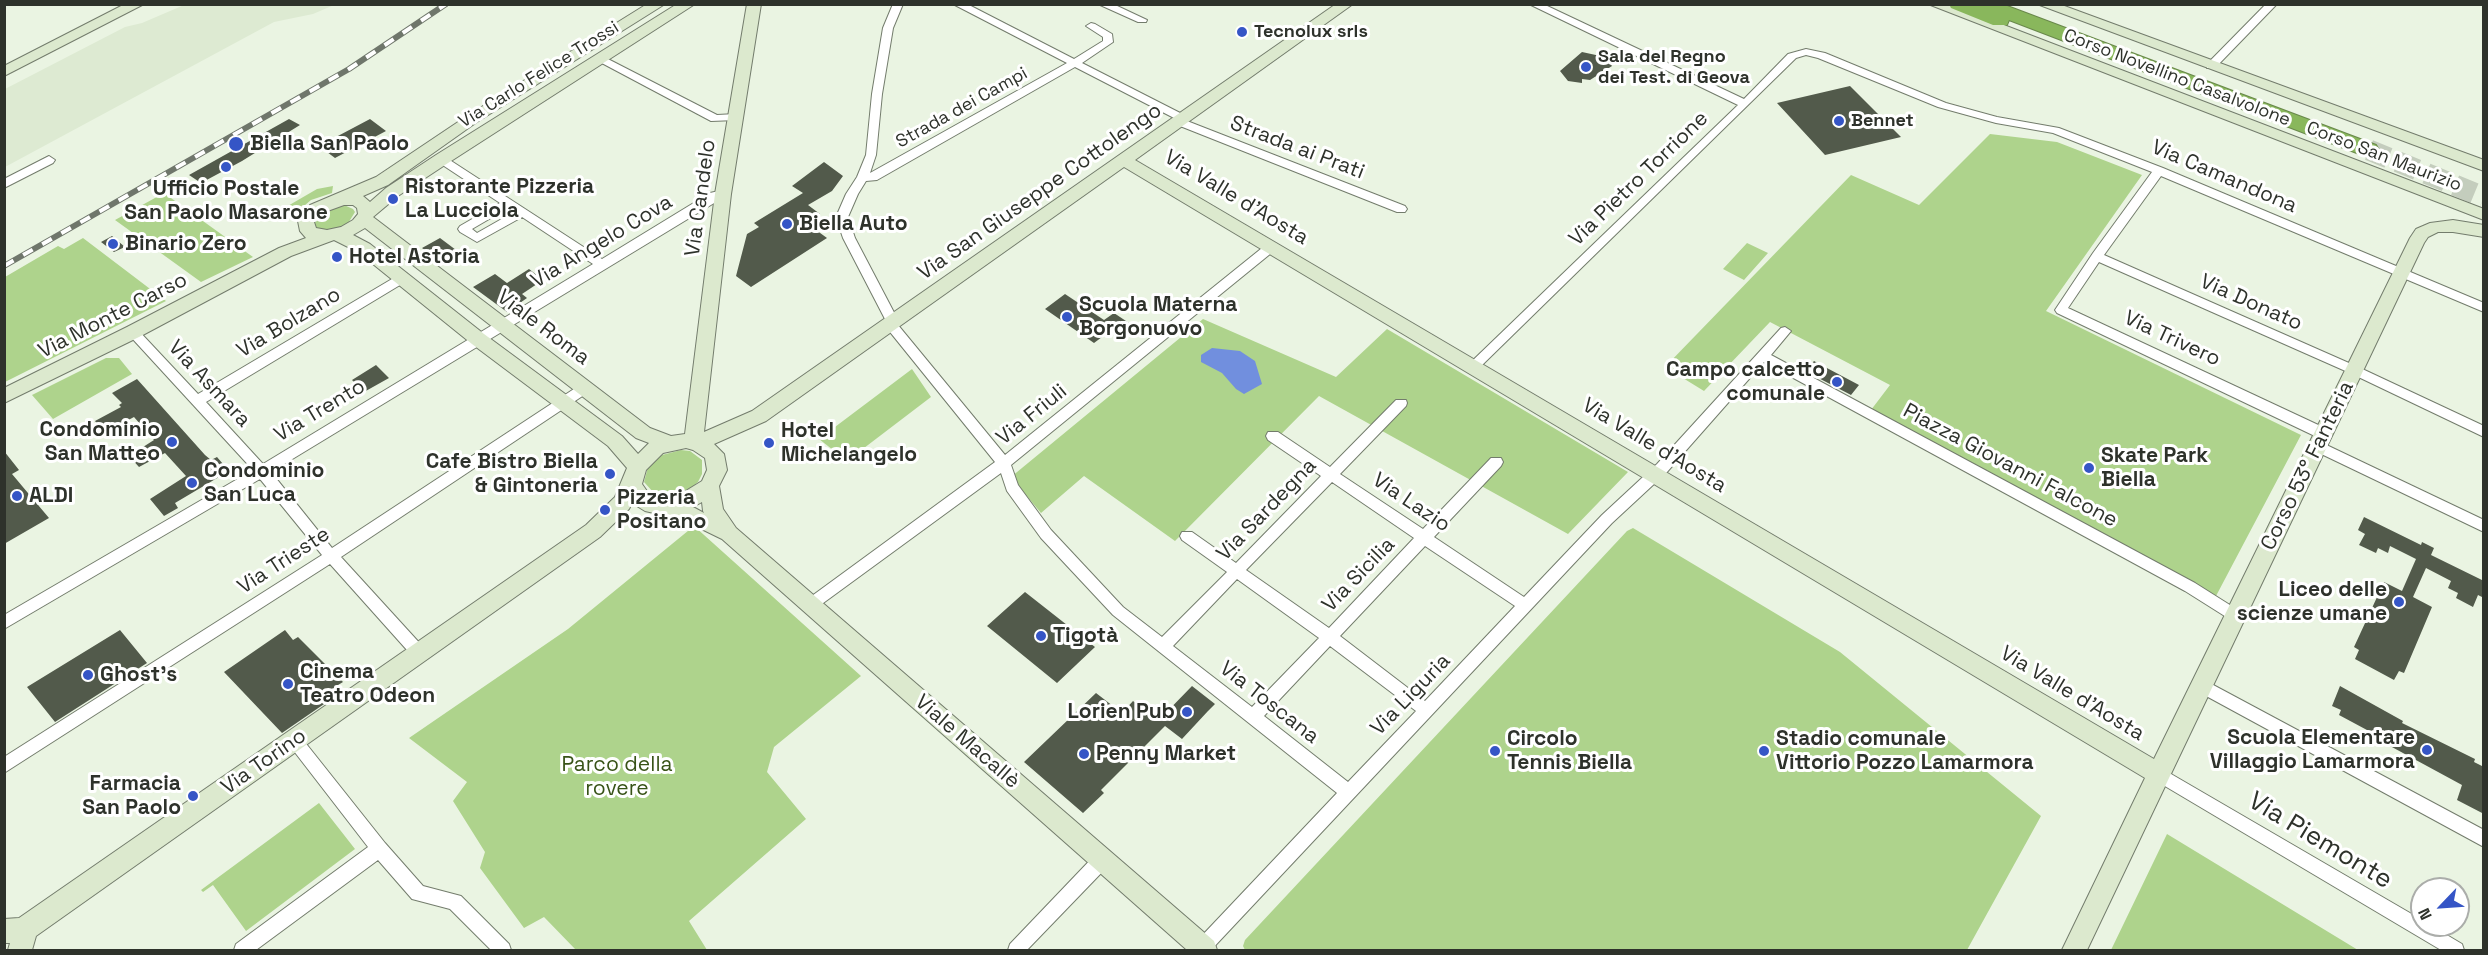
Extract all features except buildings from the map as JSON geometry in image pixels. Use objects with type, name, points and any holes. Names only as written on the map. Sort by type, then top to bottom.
[{"type":"highway","points":[[1958,4],[2229,109],[2287,126],[2317,131]]},
{"type":"highway","name":"Corso Novellino Casalvolone","points":[[1984,4],[2317,131],[2372,146],[2276,105],[2003,4]]},
{"type":"highway","points":[[2023,4],[2204,71],[2276,105]]},
{"type":"street","points":[[4,72],[137,4]]},
{"type":"street","name":"Via Carlo Felice Trossi","points":[[343,199],[382,181],[472,119],[658,4]]},
{"type":"street","name":"Via Carlo Felice Trossi","points":[[365,216],[392,192],[442,159],[688,4]]},
{"type":"street","name":"Via Candelo","points":[[685,442],[697,399],[723,194],[754,4]]},
{"type":"street","points":[[863,177],[871,155],[877,94],[888,28],[898,4]]},
{"type":"street","name":"Strada dei Campi","points":[[958,4],[1075,63],[1182,121]]},
{"type":"street","points":[[1103,4],[1142,20]]},
{"type":"street","name":"Via San Giuseppe Cottolengo","points":[[717,462],[759,416],[1346,4]]},
{"type":"street","name":"Corso San Maurizio","points":[[1935,4],[2484,215]]},
{"type":"street","name":"Corso San Maurizio","points":[[2044,4],[2484,166]]},
{"type":"street","points":[[2211,66],[2271,4]]},
{"type":"street","points":[[1538,6],[1745,104]]},
{"type":"street","name":"Strada dei Campi","points":[[863,177],[873,177],[1108,42],[1108,36],[1103,31],[1091,26]]},
{"type":"street","name":"Via Pietro Torrione","points":[[1473,366],[1792,56],[1806,52],[1821,55],[1942,105]]},
{"type":"street","points":[[602,59],[715,119],[736,117]]},
{"type":"street","name":"Via Camandona","points":[[1942,105],[1996,120],[2055,130],[2402,272],[2484,308]]},
{"type":"street","name":"Strada ai Prati","points":[[1182,121],[1401,209]]},
{"type":"street","points":[[442,159],[602,264]]},
{"type":"street","points":[[4,184],[49,160]]},
{"type":"street","name":"Via Valle d'Aosta","points":[[1124,160],[2159,774]]},
{"type":"street","points":[[2097,256],[2158,171]]},
{"type":"street","name":"Via Toscana","points":[[863,177],[852,194],[842,217],[849,238],[892,323],[1004,463],[1012,487],[1061,552],[1118,611],[1348,792]]},
{"type":"street","name":"Via Angelo Cova","points":[[503,325],[714,196],[723,194]]},
{"type":"street","name":"Via Monte Carso","points":[[241,274],[275,249],[310,214],[324,204],[343,199]]},
{"type":"street","name":"Viale Roma","points":[[343,199],[362,202],[365,206],[365,216],[643,433],[685,442]]},
{"type":"street","points":[[508,203],[464,229],[477,238],[522,212]]},
{"type":"street","points":[[310,214],[306,221],[308,231],[312,234],[333,236],[364,248],[478,339],[615,441],[634,475],[635,493],[642,500],[657,506],[688,501],[709,486],[717,470],[717,462],[714,454],[685,442],[651,452],[634,475]]},
{"type":"street","name":"Via Monte Carso","points":[[4,396],[133,332],[285,252],[353,228],[365,216]]},
{"type":"street","name":"Corso 53° Fanteria","points":[[2074,951],[2422,232],[2436,226],[2484,231]]},
{"type":"street","name":"Via Friuli","points":[[810,605],[1004,463],[1271,247]]},
{"type":"street","name":"Via Donato","points":[[2097,256],[2354,370],[2484,432]]},
{"type":"street","name":"Via Trivero","points":[[2097,256],[2061,310],[2321,440],[2389,481],[2484,526]]},
{"type":"street","name":"Via Bolzano","points":[[197,401],[401,279]]},
{"type":"street","name":"Via Trento","points":[[4,623],[503,325]]},
{"type":"street","points":[[1654,474],[1785,330]]},
{"type":"street","name":"Via Asmara","points":[[133,332],[262,471],[331,556],[420,654]]},
{"type":"street","name":"Piazza Giovanni Falcone","points":[[1762,356],[2190,587],[2236,616]]},
{"type":"street","name":"Via Trieste","points":[[4,766],[331,556],[585,388]]},
{"type":"street","name":"Via Sardegna","points":[[1163,646],[1401,403]]},
{"type":"street","name":"Via San Giuseppe Cottolengo","points":[[685,442],[759,416]]},
{"type":"street","name":"Via Lazio","points":[[1274,436],[1526,606]]},
{"type":"street","name":"Via Sicilia","points":[[1253,717],[1496,462]]},
{"type":"street","name":"Via Liguria","points":[[1203,949],[1606,519],[1654,474]]},
{"type":"street","name":"Via Torino","points":[[16,937],[593,531],[622,503],[634,475]]},
{"type":"street","name":"Viale Macallè","points":[[709,486],[713,511],[729,534],[1203,949]]},
{"type":"street","name":"Via Torino","points":[[593,531],[657,506]]},
{"type":"street","name":"Viale Macallè","points":[[657,506],[686,513],[729,534]]},
{"type":"street","points":[[1187,536],[1330,637],[1426,710]]},
{"type":"street","points":[[2202,686],[2484,839]]},
{"type":"street","points":[[295,741],[379,849],[418,893],[455,902],[503,951]]},
{"type":"street","name":"Via Piemonte","points":[[2159,774],[2456,951]]},
{"type":"street","points":[[242,951],[379,849]]},
{"type":"street","points":[[1016,951],[1102,860]]},
{"type":"shaded area","points":[[184,5],[334,5],[313,14],[274,22],[5,167],[5,89],[125,27],[142,23]]},
{"type":"green space","points":[[1990,134],[2057,142],[2142,175],[2046,311],[2301,435],[2216,596],[1871,410],[1890,385],[1770,322],[1704,391],[1665,367],[1851,175],[1919,205]]},
{"type":"green space","points":[[333,186],[332,193],[311,200],[291,217],[277,219],[286,207],[317,189]]},
{"type":"green space","points":[[164,193],[253,257],[201,282],[115,220]]},
{"type":"green space","points":[[344,205],[355,212],[347,225],[321,231],[313,226],[314,218],[318,214]]},
{"type":"green space","points":[[83,238],[166,301],[5,382],[5,277],[58,246],[64,249]]},
{"type":"green space","points":[[1747,243],[1768,253],[1744,280],[1723,269]]},
{"type":"green space","points":[[1203,319],[1336,377],[1387,329],[1628,472],[1568,534],[1319,396],[1175,541],[1084,476],[1041,513],[1011,477]]},
{"type":"green space","points":[[106,358],[119,358],[132,374],[53,419],[32,395]]},
{"type":"green space","points":[[912,369],[931,397],[847,461],[819,439]]},
{"type":"green space","points":[[681,450],[690,451],[702,460],[702,474],[698,482],[691,488],[672,495],[654,493],[644,482],[648,467],[662,455]]},
{"type":"green space","name":"Parco della rovere","points":[[694,526],[861,676],[774,747],[767,772],[806,819],[689,921],[707,950],[576,950],[544,917],[524,928],[480,868],[485,852],[453,801],[467,782],[409,738],[568,629]]},
{"type":"green space","name":"Stadio comunale Vittorio Pozzo Lamarmora","points":[[1633,528],[1840,652],[2041,816],[1967,950],[1245,950],[1243,946],[1245,940],[1627,531]]},
{"type":"green space","points":[[319,803],[355,849],[246,931],[213,885],[203,892],[201,890]]},
{"type":"green space","points":[[2167,834],[2358,950],[2111,950]]},
{"type":"water","points":[[1212,348],[1240,351],[1255,361],[1262,384],[1244,394],[1236,389],[1222,373],[1201,362],[1201,355]]},
{"type":"tunnel","points":[[2369,150],[2484,197]]},
{"type":"railway","points":[[4,266],[349,69],[446,4]]},
{"type":"place","name":"Tecnolux srls","points":[[1242,32]]},
{"type":"place","name":"Sala del Regno dei Test. di Geova","points":[[1586,67]]},
{"type":"place","name":"Bennet","points":[[1839,121]]},
{"type":"place","name":"Biella San Paolo","points":[[236,144]]},
{"type":"place","name":"Ufficio Postale San Paolo Masarone","points":[[226,167]]},
{"type":"place","name":"Ristorante Pizzeria La Lucciola","points":[[393,199]]},
{"type":"place","name":"Biella Auto","points":[[787,224]]},
{"type":"place","name":"Binario Zero","points":[[113,244]]},
{"type":"place","name":"Hotel Astoria","points":[[337,257]]},
{"type":"place","name":"Scuola Materna Borgonuovo","points":[[1067,317]]},
{"type":"place","name":"Campo calcetto comunale","points":[[1837,382]]},
{"type":"place","name":"Condominio San Matteo","points":[[172,442]]},
{"type":"place","name":"Hotel Michelangelo","points":[[769,443]]},
{"type":"place","name":"Skate Park Biella","points":[[2089,468]]},
{"type":"place","name":"Cafe Bistro Biella & Gintoneria","points":[[610,474]]},
{"type":"place","name":"Condominio San Luca","points":[[192,483]]},
{"type":"place","name":"ALDI","points":[[17,496]]},
{"type":"place","name":"Pizzeria Positano","points":[[605,510]]},
{"type":"place","name":"Liceo delle scienze umane","points":[[2399,602]]},
{"type":"place","name":"Tigotà","points":[[1041,636]]},
{"type":"place","name":"Ghost's","points":[[88,675]]},
{"type":"place","name":"Cinema Teatro Odeon","points":[[288,684]]},
{"type":"place","name":"Lorien Pub","points":[[1187,712]]},
{"type":"place","name":"Scuola Elementare Villaggio Lamarmora","points":[[2427,750]]},
{"type":"place","name":"Circolo Tennis Biella","points":[[1495,751]]},
{"type":"place","name":"Stadio comunale Vittorio Pozzo Lamarmora","points":[[1764,751]]},
{"type":"place","name":"Penny Market","points":[[1084,754]]},
{"type":"place","name":"Farmacia San Paolo","points":[[193,796]]}]
